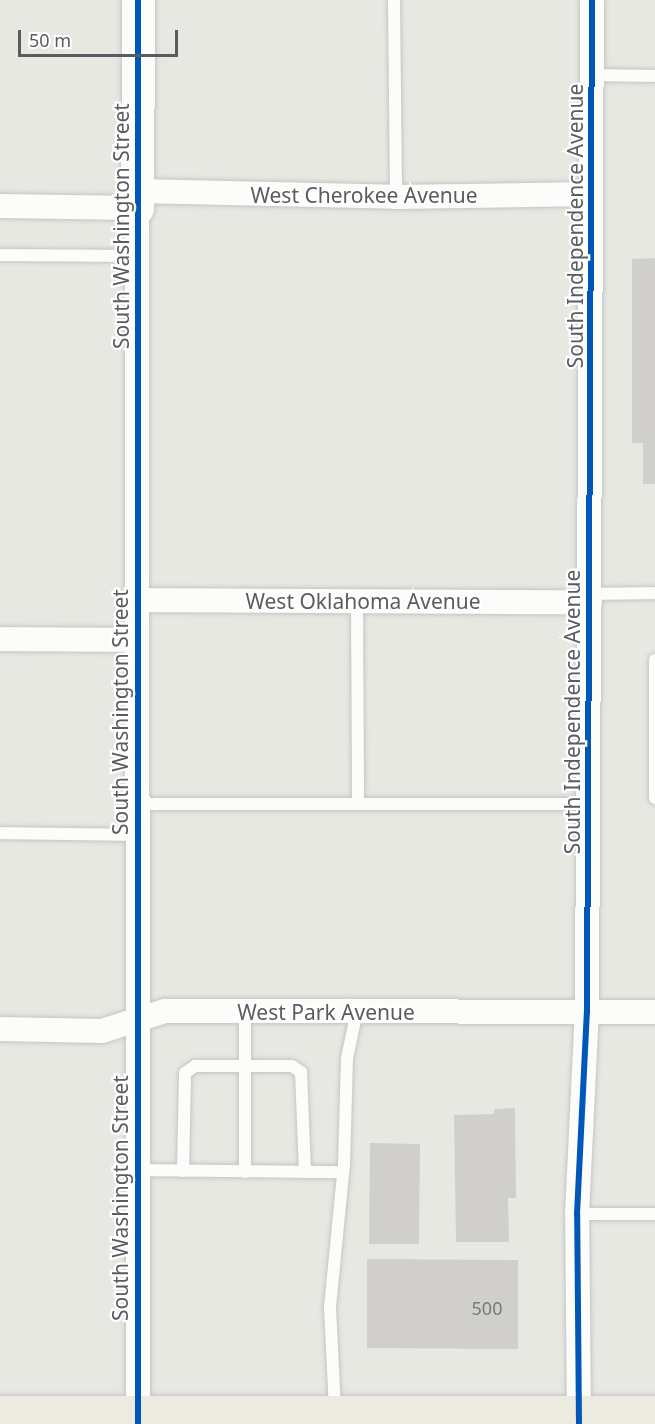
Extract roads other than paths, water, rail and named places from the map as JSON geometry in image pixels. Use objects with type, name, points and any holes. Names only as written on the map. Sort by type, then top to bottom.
[{"type":"highway","points":[[0,1412],[138,1419],[299,1419],[336,1413],[579,1419],[655,1412]]},
{"type":"street","name":"South Washington Street","points":[[138,0],[135,1020],[138,1419]]},
{"type":"street","name":"South Independence Avenue","points":[[579,1419],[578,1214],[587,1012],[592,0]]},
{"type":"street","name":"West Cherokee Avenue","points":[[0,206],[137,200],[591,194]]},
{"type":"street","name":"West Oklahoma Avenue","points":[[137,600],[357,601],[590,598]]},
{"type":"street","points":[[0,639],[136,640]]},
{"type":"street","name":"West Park Avenue","points":[[0,1029],[102,1030],[165,1011],[655,1012]]},
{"type":"lane","points":[[394,0],[396,197]]},
{"type":"lane","points":[[592,75],[655,76]]},
{"type":"lane","points":[[0,255],[137,256]]},
{"type":"lane","points":[[590,598],[655,593]]},
{"type":"lane","points":[[357,601],[358,804]]},
{"type":"lane","points":[[655,660],[655,798]]},
{"type":"lane","points":[[136,804],[588,804]]},
{"type":"lane","points":[[0,833],[136,835]]},
{"type":"lane","points":[[244,1172],[245,1011]]},
{"type":"lane","points":[[336,1413],[330,1307],[343,1172],[347,1058],[357,1011]]},
{"type":"lane","points":[[183,1172],[185,1073],[195,1066],[292,1066],[301,1072],[305,1172]]},
{"type":"lane","points":[[136,1170],[343,1172]]},
{"type":"lane","points":[[578,1214],[655,1214]]}]
